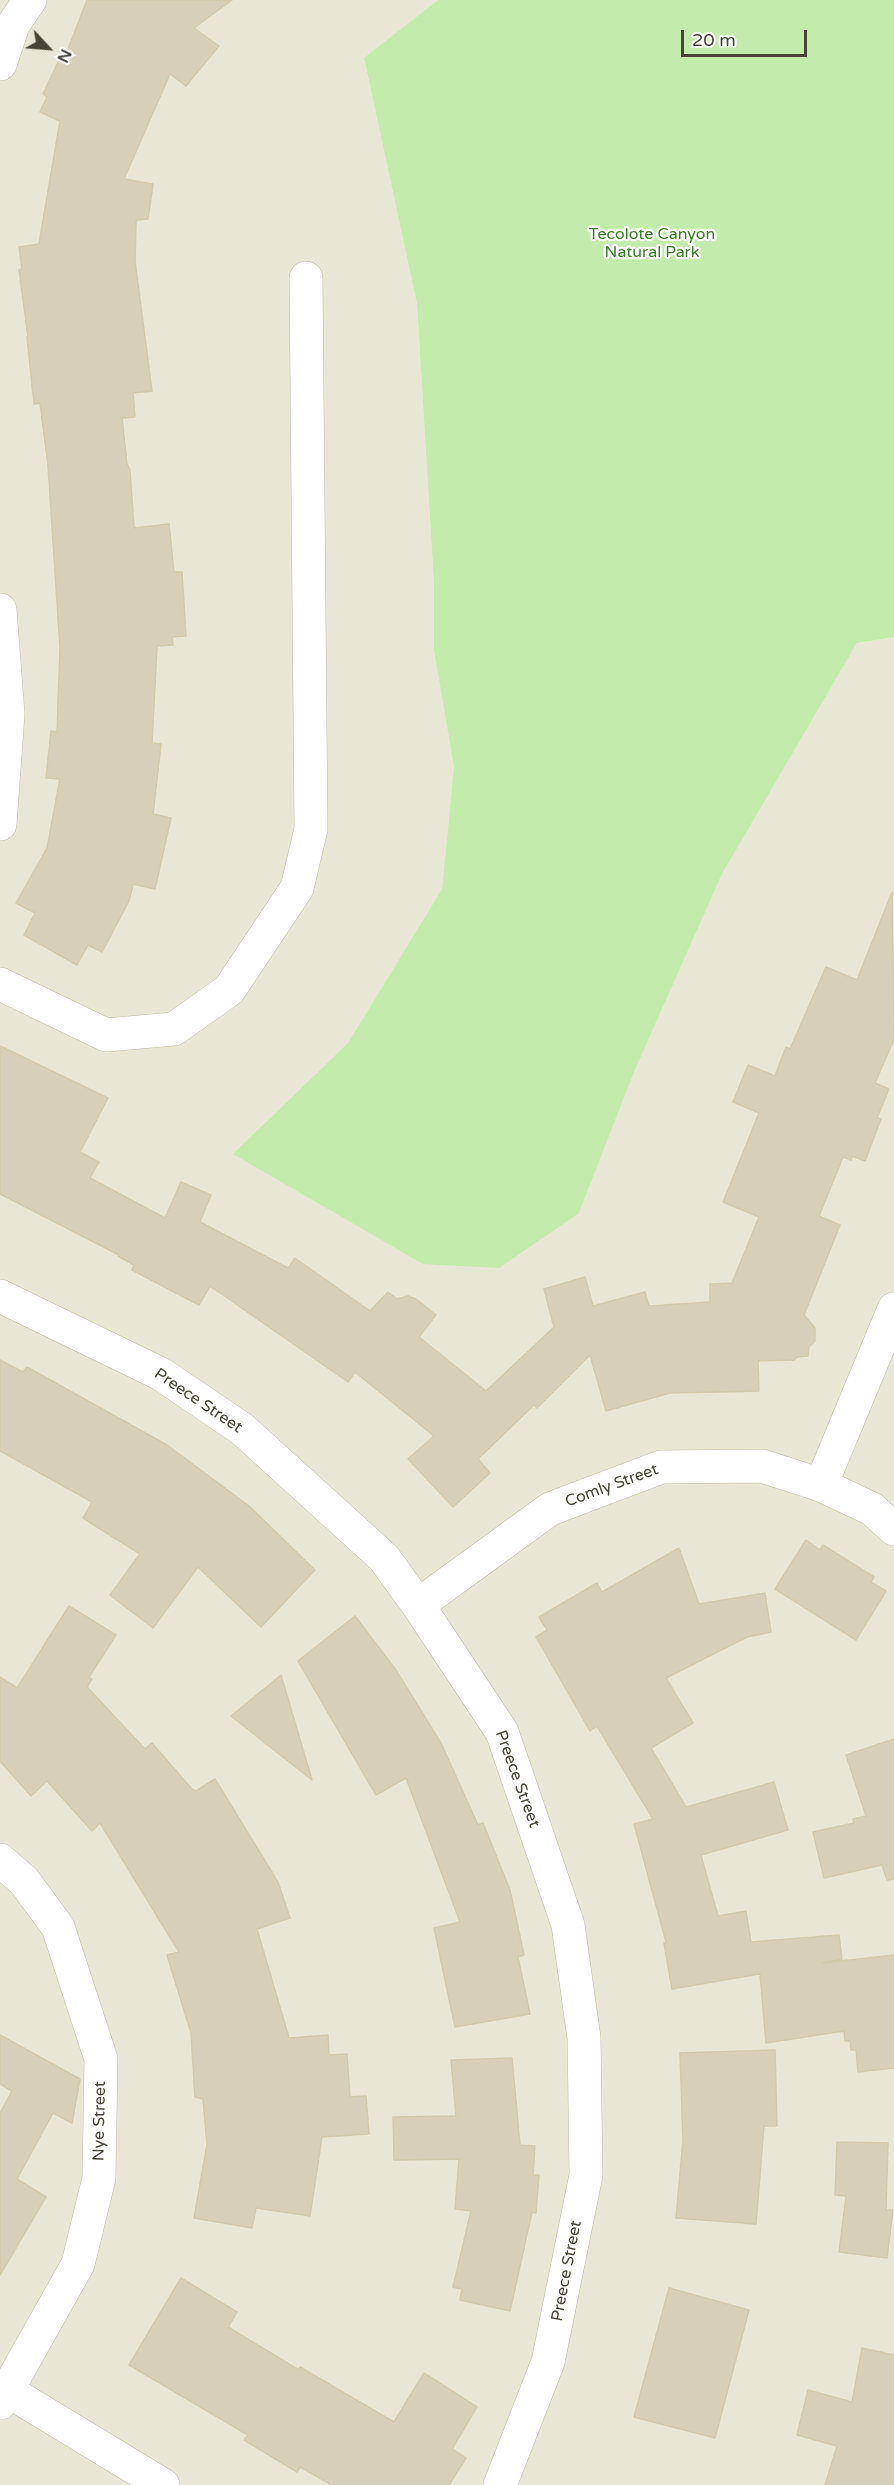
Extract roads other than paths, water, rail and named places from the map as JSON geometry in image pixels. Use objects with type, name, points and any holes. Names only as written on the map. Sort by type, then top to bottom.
[{"type":"street","points":[[0,64],[13,25],[30,0]]},
{"type":"street","points":[[0,984],[106,1035],[174,1029],[229,990],[297,888],[311,829],[306,278]]},
{"type":"street","points":[[0,610],[4,712],[0,824]]},
{"type":"street","name":"Preece Street","points":[[0,1296],[161,1374],[242,1429],[384,1558],[502,1732],[568,1925],[584,2038],[586,2175],[548,2362],[500,2485]]},
{"type":"street","points":[[821,1485],[894,1309]]},
{"type":"street","name":"Comly Street","points":[[418,1605],[550,1509],[661,1467],[762,1466],[821,1485],[872,1509],[894,1529]]},
{"type":"street","name":"Nye Street","points":[[0,1860],[24,1881],[58,1927],[101,2059],[99,2178],[78,2264],[2,2393]]},
{"type":"street","points":[[2,2393],[163,2485]]},
{"type":"park label","name":"Tecolote Canyon Natural Park","points":[[652,244]]}]
